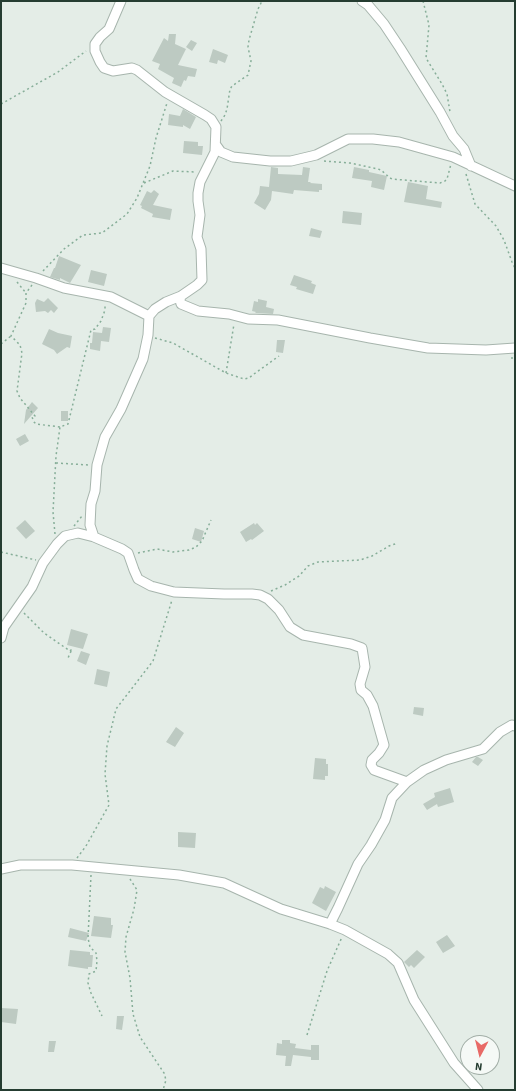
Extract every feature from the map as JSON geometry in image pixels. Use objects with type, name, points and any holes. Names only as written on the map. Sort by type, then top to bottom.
[{"type":"street","points":[[94,537],[90,525],[91,504],[97,465],[105,436],[121,410],[143,359],[148,335],[149,316],[155,309],[166,302],[181,296],[197,286],[202,280],[201,249],[196,237],[200,215],[198,188],[212,159],[216,145],[216,127],[211,119],[205,114],[165,92],[137,70],[132,68],[113,71],[104,68],[100,62],[95,51],[96,44],[100,37],[109,29],[122,1]]},
{"type":"street","points":[[362,1],[368,5],[384,24],[400,48],[440,112],[453,136],[464,149],[467,164]]},
{"type":"street","points":[[216,145],[221,152],[243,159],[291,161],[316,155],[341,141],[348,139],[356,138],[399,142],[453,157],[515,186]]},
{"type":"street","points":[[1,268],[64,288],[111,297],[149,316]]},
{"type":"street","points":[[181,296],[181,304],[198,311],[235,315],[248,319],[278,320],[428,348],[486,350],[515,348]]},
{"type":"street","points":[[1,638],[4,627],[32,587],[43,563],[65,536],[78,533],[94,537],[122,548],[128,553],[138,579],[151,586],[174,592],[260,595],[268,599],[279,610],[290,626],[303,635],[351,644],[362,648],[365,667],[360,684],[361,690],[367,695],[373,706],[384,745],[380,753],[372,760],[371,765],[374,770],[407,782]]},
{"type":"street","points":[[330,924],[358,864],[385,820],[392,798],[407,782],[424,770],[446,760],[483,749],[500,732],[512,724],[515,726]]},
{"type":"street","points":[[1,869],[20,865],[72,865],[178,875],[224,883],[280,908],[345,930],[388,954],[398,963],[414,1000],[454,1062],[478,1090]]},
{"type":"path","points":[[216,127],[225,115],[230,89],[248,75],[251,61],[248,47],[249,40],[258,9],[262,1]]},
{"type":"path","points":[[423,1],[429,25],[426,58],[447,94],[452,116]]},
{"type":"path","points":[[1,104],[58,72],[96,44]]},
{"type":"path","points":[[1,344],[11,336],[26,303],[26,293],[36,278],[55,258],[83,235],[102,233],[128,214],[133,206],[150,166],[156,138],[167,105],[165,92]]},
{"type":"path","points":[[316,155],[320,160],[325,162],[350,163],[378,168],[390,178],[440,182],[447,179],[453,157]]},
{"type":"path","points":[[467,164],[476,204],[496,226],[504,240],[515,268]]},
{"type":"path","points":[[143,184],[173,170],[205,173]]},
{"type":"path","points":[[11,336],[20,345],[22,353],[17,391],[20,398],[35,416],[32,417],[34,422],[36,424],[60,427],[68,424],[91,330],[95,330],[104,314],[104,296]]},
{"type":"path","points":[[226,373],[235,315]]},
{"type":"path","points":[[148,335],[173,343],[206,363],[226,373],[244,379],[249,378],[279,356]]},
{"type":"path","points":[[57,544],[53,512],[56,456],[60,427]]},
{"type":"path","points":[[56,463],[97,465]]},
{"type":"path","points":[[65,536],[91,504]]},
{"type":"path","points":[[128,553],[138,553],[157,549],[173,552],[189,550],[196,547],[202,541],[211,520]]},
{"type":"path","points":[[260,595],[285,585],[298,576],[308,566],[318,562],[360,560],[372,556],[389,546],[398,543]]},
{"type":"path","points":[[1,552],[43,563]]},
{"type":"path","points":[[72,865],[86,846],[109,805],[105,774],[106,746],[116,709],[154,661],[174,592]]},
{"type":"path","points":[[18,607],[44,633],[72,650],[68,658]]},
{"type":"path","points":[[92,867],[88,938],[90,947],[96,953],[97,961],[96,971],[89,974],[88,983],[102,1016]]},
{"type":"path","points":[[123,870],[137,890],[134,909],[126,937],[125,952],[130,978],[133,1014],[140,1038],[164,1073],[166,1080],[163,1090]]},
{"type":"path","points":[[307,1035],[327,971],[345,930]]},
{"type":"building","points":[[169,34],[176,34],[175,44],[186,49],[178,65],[197,69],[195,77],[188,76],[186,81],[184,80],[181,87],[172,83],[174,78],[158,69],[160,64],[152,61],[164,38],[168,41]]},
{"type":"building","points":[[191,40],[197,43],[192,51],[186,47]]},
{"type":"building","points":[[213,49],[228,55],[225,63],[218,60],[217,64],[209,62]]},
{"type":"building","points":[[183,109],[196,117],[190,129],[183,125],[183,127],[168,125],[169,114],[180,116]]},
{"type":"building","points":[[184,141],[198,142],[198,146],[203,146],[202,155],[183,153]]},
{"type":"building","points":[[271,167],[278,168],[278,174],[302,175],[303,167],[310,168],[308,182],[322,184],[322,190],[319,190],[319,192],[294,190],[293,194],[272,191],[271,200],[265,210],[254,203],[259,194],[260,186],[269,187]]},
{"type":"building","points":[[354,167],[387,176],[384,190],[371,187],[372,181],[352,178]]},
{"type":"building","points":[[408,182],[428,186],[426,199],[442,202],[441,208],[404,202]]},
{"type":"building","points":[[154,190],[159,194],[153,205],[172,209],[170,220],[152,217],[153,214],[141,208],[142,206],[140,205],[147,191],[151,193]]},
{"type":"building","points":[[343,211],[362,213],[361,225],[342,223]]},
{"type":"building","points":[[311,228],[322,231],[320,238],[309,236]]},
{"type":"building","points":[[59,256],[81,265],[70,283],[60,278],[60,280],[50,277]]},
{"type":"building","points":[[91,270],[107,274],[104,286],[88,282]]},
{"type":"building","points":[[294,275],[312,281],[311,283],[316,285],[313,294],[296,289],[297,287],[290,285]]},
{"type":"building","points":[[48,298],[58,308],[54,313],[51,310],[48,313],[45,311],[36,312],[35,303],[37,299],[44,302]]},
{"type":"building","points":[[258,299],[267,301],[266,307],[274,309],[273,314],[255,313],[256,312],[252,311],[254,301],[258,302]]},
{"type":"building","points":[[103,327],[111,328],[109,342],[101,341],[100,351],[90,349],[93,332],[102,333]]},
{"type":"building","points":[[49,329],[58,333],[72,336],[70,348],[67,347],[57,354],[54,350],[42,344]]},
{"type":"building","points":[[277,340],[285,340],[283,353],[276,352]]},
{"type":"building","points":[[32,402],[38,408],[24,424],[26,410]]},
{"type":"building","points":[[61,411],[68,411],[68,421],[61,421]]},
{"type":"building","points":[[25,434],[29,441],[20,446],[16,439]]},
{"type":"building","points":[[25,520],[35,531],[26,539],[16,528]]},
{"type":"building","points":[[254,523],[255,525],[257,523],[264,531],[252,540],[251,539],[246,542],[240,532]]},
{"type":"building","points":[[195,528],[204,531],[201,542],[192,539]]},
{"type":"building","points":[[71,629],[88,634],[83,649],[67,645]]},
{"type":"building","points":[[81,651],[90,654],[86,665],[77,661]]},
{"type":"building","points":[[97,669],[110,672],[107,687],[94,684]]},
{"type":"building","points":[[414,707],[424,708],[423,716],[413,714]]},
{"type":"building","points":[[176,727],[184,733],[175,747],[166,742]]},
{"type":"building","points":[[476,757],[483,760],[478,766],[472,762]]},
{"type":"building","points":[[315,758],[326,759],[326,764],[328,764],[328,776],[325,776],[325,780],[313,779]]},
{"type":"building","points":[[450,788],[454,802],[438,807],[437,804],[427,810],[423,804],[435,797],[434,793]]},
{"type":"building","points":[[178,832],[196,833],[195,848],[178,847]]},
{"type":"building","points":[[325,886],[336,892],[326,911],[312,903],[320,887],[324,889]]},
{"type":"building","points":[[94,916],[111,918],[111,925],[113,925],[111,938],[91,936]]},
{"type":"building","points":[[70,928],[89,933],[86,941],[68,937]]},
{"type":"building","points":[[447,935],[455,946],[443,953],[436,942]]},
{"type":"building","points":[[70,950],[90,952],[90,955],[93,955],[92,967],[88,967],[88,969],[68,966]]},
{"type":"building","points":[[417,950],[425,957],[414,968],[411,965],[409,967],[404,962]]},
{"type":"building","points":[[1,1008],[18,1009],[16,1024],[1,1022]]},
{"type":"building","points":[[117,1016],[124,1016],[122,1030],[116,1029]]},
{"type":"building","points":[[282,1040],[290,1040],[290,1043],[296,1044],[295,1048],[311,1050],[311,1045],[319,1045],[319,1060],[311,1060],[311,1057],[293,1055],[291,1066],[285,1066],[286,1056],[276,1055],[277,1043],[282,1044]]},
{"type":"building","points":[[49,1041],[56,1041],[54,1052],[48,1052]]}]
